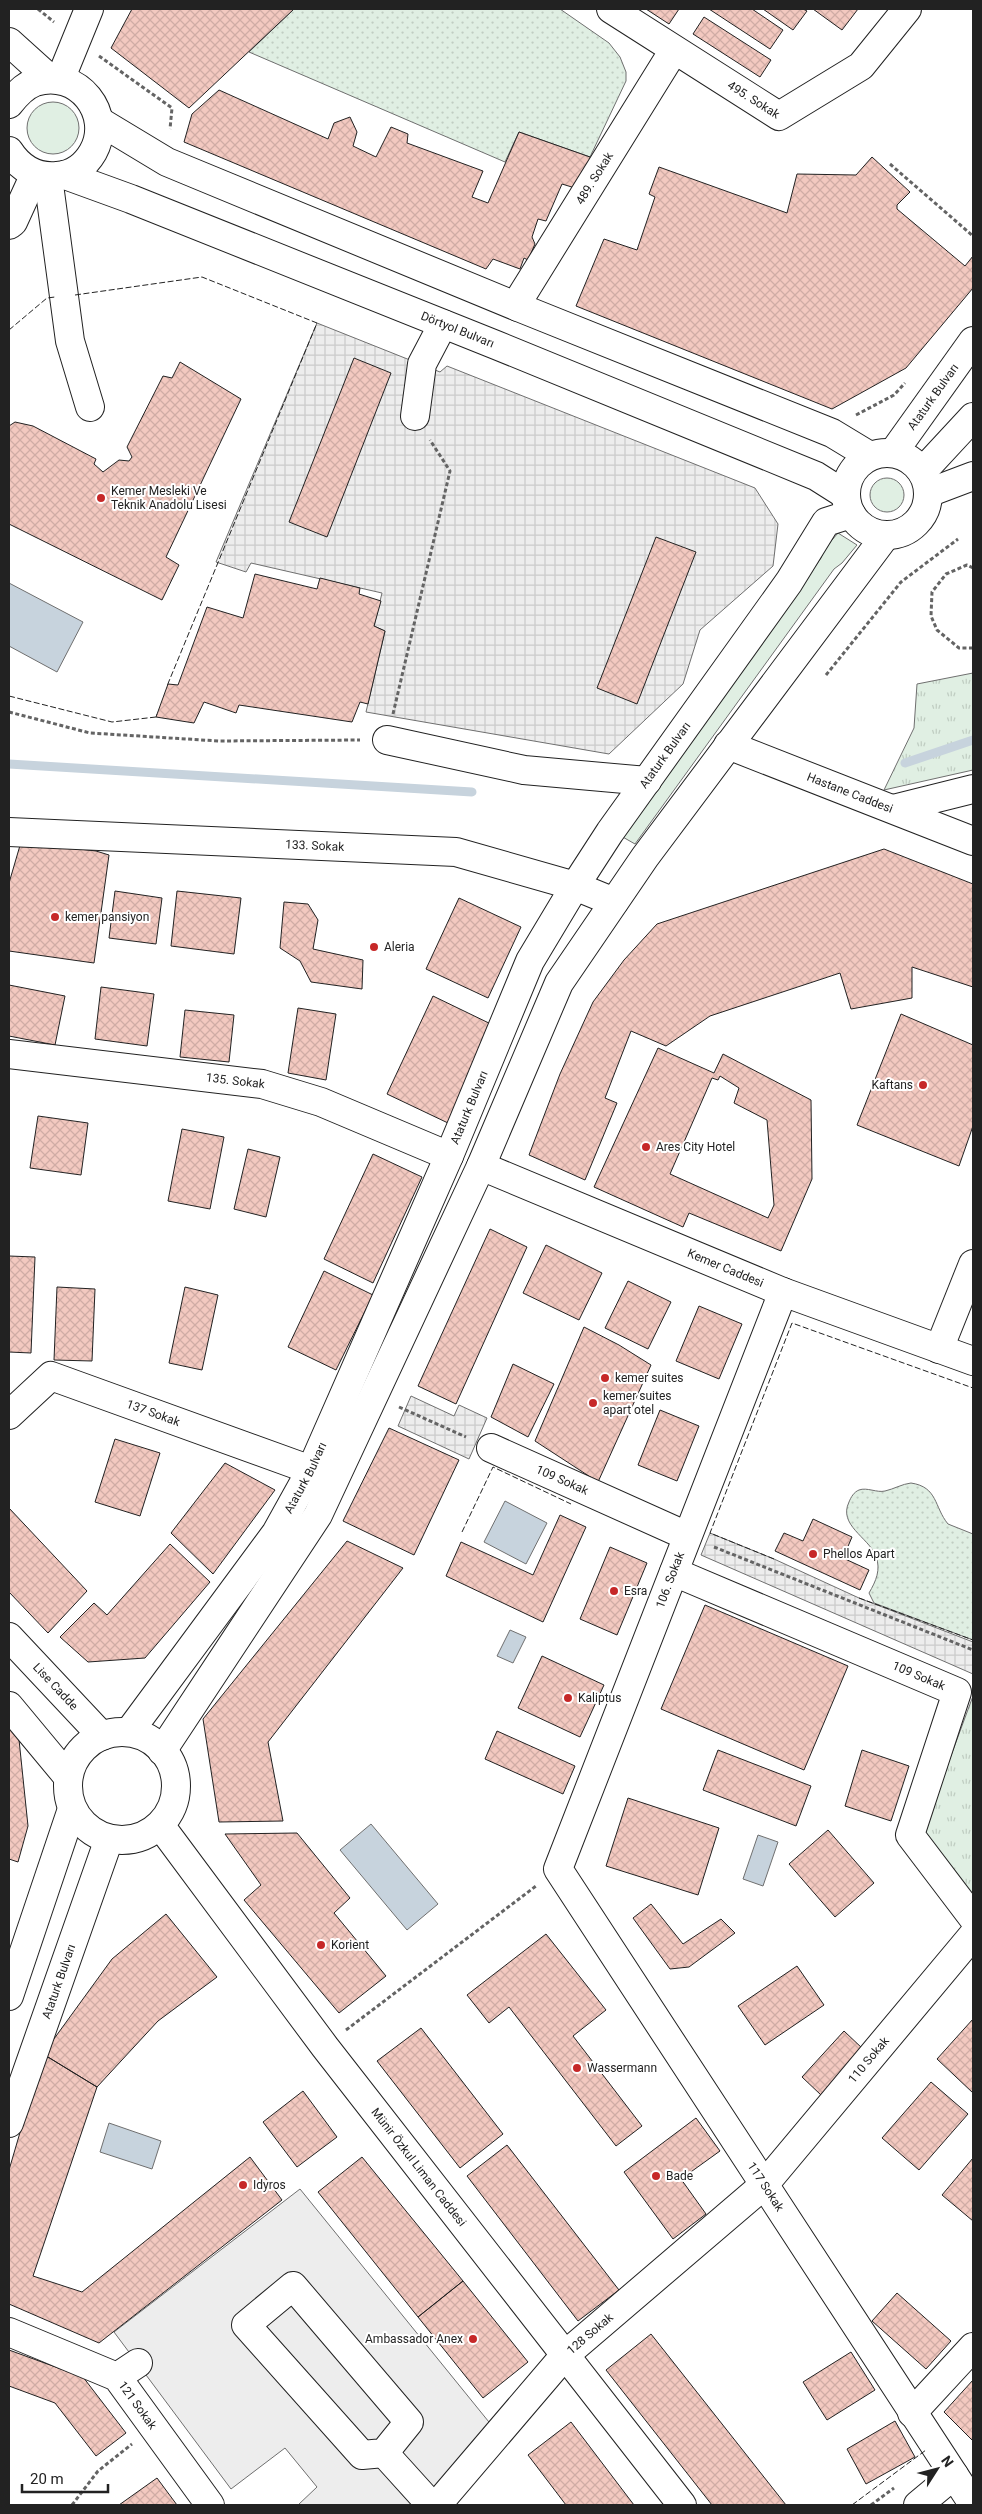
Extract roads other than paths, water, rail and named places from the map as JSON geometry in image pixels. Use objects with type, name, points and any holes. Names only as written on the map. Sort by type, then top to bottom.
[{"type":"street","points":[[55,80],[89,9]]},
{"type":"street","name":"495. Sokak","points":[[611,9],[779,116],[861,66],[907,9]]},
{"type":"street","points":[[9,42],[55,80],[80,89],[88,96],[96,108],[100,121],[98,142],[89,160],[78,169],[49,175],[9,225]]},
{"type":"street","name":"489. Sokak","points":[[518,307],[522,295],[674,50]]},
{"type":"street","points":[[9,104],[19,92],[34,82],[55,80]]},
{"type":"street","points":[[100,121],[167,162],[518,307],[882,454],[905,456],[925,483],[926,506],[920,518],[911,527],[899,533],[886,535],[866,529],[848,504],[847,486],[855,468],[882,454]]},
{"type":"street","name":"Dörtyol Bulvarı","points":[[9,152],[24,168],[49,175],[443,324],[816,476],[848,504]]},
{"type":"street","points":[[49,175],[70,341],[90,407]]},
{"type":"street","points":[[415,416],[422,364],[443,324]]},
{"type":"street","name":"Ataturk Bulvarı","points":[[882,454],[973,341]]},
{"type":"street","points":[[925,483],[973,417]]},
{"type":"street","points":[[925,483],[973,476]]},
{"type":"street","name":"Ataturk Bulvarı","points":[[129,1732],[276,1533],[311,1470],[449,1156],[530,961],[575,886],[647,780],[789,582],[826,522],[848,504]]},
{"type":"street","points":[[162,1751],[318,1515],[376,1396],[481,1166],[559,983],[614,902],[728,745],[886,535]]},
{"type":"street","points":[[387,740],[524,770],[647,780]]},
{"type":"street","name":"Hastane Caddesi","points":[[728,745],[973,841]]},
{"type":"street","points":[[893,809],[973,789]]},
{"type":"street","name":"133. Sokak","points":[[9,832],[456,852],[575,886],[614,902]]},
{"type":"street","name":"135. Sokak","points":[[9,1054],[262,1084],[320,1102],[449,1156]]},
{"type":"street","name":"Kemer Caddesi","points":[[481,1166],[783,1292],[973,1361]]},
{"type":"street","points":[[939,1349],[973,1264]]},
{"type":"street","name":"106. Sokak","points":[[558,1869],[783,1292]]},
{"type":"street","name":"137 Sokak","points":[[9,1415],[51,1376],[311,1470]]},
{"type":"street","name":"109 Sokak","points":[[491,1448],[688,1536]]},
{"type":"street","name":"109 Sokak","points":[[674,1572],[957,1692],[910,1835],[973,1918]]},
{"type":"street","name":"Lise Cadde","points":[[9,1637],[102,1736]]},
{"type":"street","points":[[9,1706],[68,1777]]},
{"type":"street","points":[[129,1732],[153,1742],[162,1751],[171,1765],[175,1780],[175,1797],[169,1812],[160,1825],[145,1836],[127,1840],[109,1839],[94,1833],[81,1822],[72,1809],[68,1793],[68,1777],[74,1759],[86,1745],[102,1736],[129,1732]]},
{"type":"street","points":[[9,1996],[72,1809]]},
{"type":"street","name":"Münir Özkul Liman Caddesi","points":[[160,1825],[325,2046],[682,2505]]},
{"type":"street","name":"Ataturk Bulvarı","points":[[9,2123],[109,1839]]},
{"type":"street","name":"117 Sokak","points":[[558,1869],[973,2504]]},
{"type":"street","name":"110 Sokak","points":[[764,2185],[973,1935]]},
{"type":"street","name":"128 Sokak","points":[[437,2505],[565,2355],[764,2185]]},
{"type":"street","points":[[293,2286],[409,2422],[384,2452],[362,2455],[246,2325],[293,2286]]},
{"type":"street","name":"121 Sokak","points":[[9,2332],[127,2370],[153,2427],[210,2505]]},
{"type":"street","points":[[912,2412],[973,2347]]},
{"type":"street","points":[[384,2452],[431,2505]]},
{"type":"street","points":[[918,2505],[954,2475]]},
{"type":"waterway","points":[[905,763],[973,740]]},
{"type":"waterway","points":[[9,764],[472,792]]},
{"type":"place","name":"Kemer Mesleki Ve Teknik Anadolu Lisesi","points":[[101,498]]},
{"type":"place","name":"kemer pansiyon","points":[[55,917]]},
{"type":"place","name":"Aleria","points":[[374,947]]},
{"type":"place","name":"Kaftans","points":[[923,1085]]},
{"type":"place","name":"Ares City Hotel","points":[[646,1147]]},
{"type":"place","name":"kemer suites","points":[[605,1378]]},
{"type":"place","name":"kemer suites apart otel","points":[[593,1403]]},
{"type":"place","name":"Phellos Apart","points":[[813,1554]]},
{"type":"place","name":"Esra","points":[[614,1591]]},
{"type":"place","name":"Kaliptus","points":[[568,1698]]},
{"type":"place","name":"Korient","points":[[321,1945]]},
{"type":"place","name":"Wassermann","points":[[577,2068]]},
{"type":"place","name":"Bade","points":[[656,2176]]},
{"type":"place","name":"Idyros","points":[[243,2185]]},
{"type":"place","name":"Ambassador Anex","points":[[473,2339]]}]
